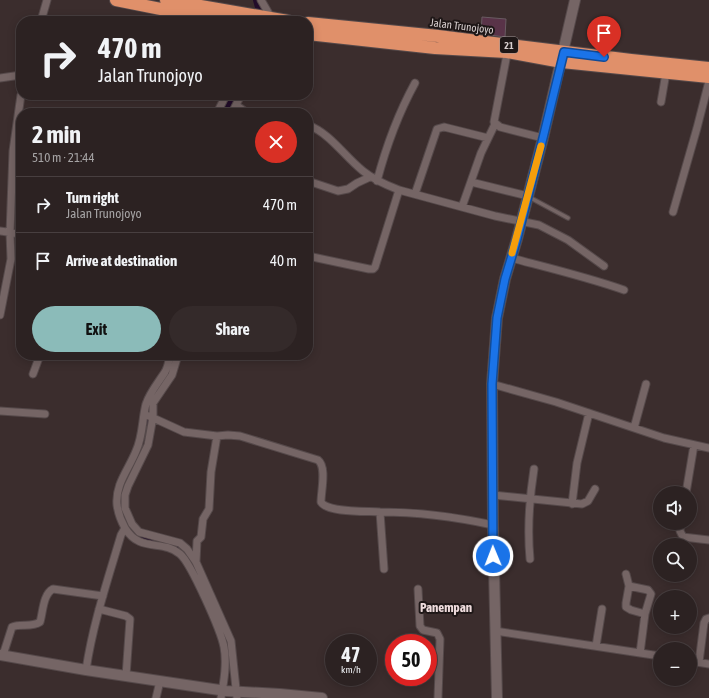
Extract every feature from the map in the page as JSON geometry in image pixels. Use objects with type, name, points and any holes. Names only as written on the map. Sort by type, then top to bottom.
[{"type":"highway","points":[[116,0],[159,4],[177,12],[197,16]]},
{"type":"highway","points":[[177,12],[232,16]]},
{"type":"highway","name":"Jalan Trunojoyo","points":[[313,24],[373,35],[508,49],[709,78]]},
{"type":"highway","name":"Jalan Trunojoyo","points":[[313,34],[373,35]]},
{"type":"highway","name":"Jalan Trunojoyo","points":[[563,57],[709,68]]},
{"type":"main road","points":[[497,698],[492,525],[492,384],[500,296],[543,138],[574,5]]},
{"type":"main road","points":[[1,655],[230,694],[280,694],[315,698]]},
{"type":"street","points":[[42,16],[47,0]]},
{"type":"street","points":[[260,0],[260,16]]},
{"type":"street","points":[[462,207],[482,153],[495,124],[494,120],[508,49]]},
{"type":"street","points":[[661,102],[666,73]]},
{"type":"street","points":[[0,78],[16,75]]},
{"type":"street","points":[[673,212],[709,81]]},
{"type":"street","points":[[373,179],[384,156],[399,115],[415,83]]},
{"type":"street","points":[[234,108],[238,100]]},
{"type":"street","points":[[236,105],[240,108]]},
{"type":"street","points":[[495,124],[500,127],[543,138]]},
{"type":"street","points":[[415,194],[437,129],[444,127],[488,138]]},
{"type":"street","points":[[313,128],[324,134],[348,158],[373,179],[399,190],[521,222],[539,225],[568,240],[604,266]]},
{"type":"street","points":[[0,315],[11,259],[10,233],[13,151],[16,132]]},
{"type":"street","points":[[313,183],[338,191],[348,189],[357,183],[373,179]]},
{"type":"street","points":[[471,182],[528,196]]},
{"type":"street","points":[[313,257],[369,269],[374,268],[399,190]]},
{"type":"street","points":[[0,231],[16,234]]},
{"type":"street","points":[[511,258],[597,281],[624,290]]},
{"type":"street","points":[[33,374],[38,360]]},
{"type":"street","points":[[169,360],[166,369],[148,399],[148,445],[126,492],[126,524],[129,534],[136,540],[172,548],[184,557],[189,565],[211,602],[231,641],[230,694]]},
{"type":"street","points":[[148,416],[154,403],[172,375],[176,360]]},
{"type":"street","points":[[492,384],[589,413],[664,438],[709,448]]},
{"type":"street","points":[[634,428],[646,384]]},
{"type":"street","points":[[0,411],[45,414]]},
{"type":"street","points":[[572,504],[577,463],[589,413]]},
{"type":"street","points":[[148,416],[178,430],[217,436],[240,436],[318,460],[323,467],[321,502],[324,506],[347,511],[423,515],[492,525]]},
{"type":"street","points":[[196,562],[197,541],[200,537],[203,519],[209,509],[211,472],[217,436]]},
{"type":"street","points":[[687,486],[694,444]]},
{"type":"street","points":[[530,559],[528,537],[530,498],[534,469]]},
{"type":"street","points":[[493,495],[530,498],[572,504],[585,504],[595,490]]},
{"type":"street","points":[[380,512],[384,569]]},
{"type":"street","points":[[126,524],[139,532],[180,543],[187,549],[196,562],[211,602],[224,648],[230,694]]},
{"type":"street","points":[[86,670],[90,642],[99,609],[121,534],[126,524]]},
{"type":"street","points":[[680,530],[683,537],[709,540]]},
{"type":"street","points":[[626,574],[629,586],[626,606],[631,610],[645,614]]},
{"type":"street","points":[[629,586],[650,591],[650,597],[645,614],[640,653]]},
{"type":"street","points":[[1,655],[12,627],[16,625],[34,625],[40,622],[47,595],[50,590],[53,589],[103,596]]},
{"type":"street","points":[[418,589],[420,626],[423,630],[437,633],[440,639],[438,698]]},
{"type":"street","points":[[99,609],[126,616],[130,619],[126,676]]},
{"type":"street","points":[[596,646],[602,609]]},
{"type":"street","points":[[709,618],[706,619],[704,623],[699,662],[709,664]]},
{"type":"street","points":[[494,631],[653,655]]},
{"type":"street","points":[[156,698],[160,681]]},
{"type":"lane","points":[[528,196],[568,218]]},
{"type":"building","points":[[482,17],[506,19],[505,37],[481,34]]},
{"type":"waterway","points":[[257,0],[260,11],[260,16]]},
{"type":"waterway","points":[[228,108],[232,100]]},
{"type":"waterway","points":[[146,437],[151,409]]},
{"type":"waterway","points":[[123,503],[124,519],[136,535],[185,551],[189,557]]},
{"type":"slow traffic","points":[[512,253],[541,146]]},
{"type":"district","name":"Panempan","points":[[446,607]]},
{"type":"route","points":[[493,556],[492,384],[500,296],[517,239],[564,52],[604,57]]}]
